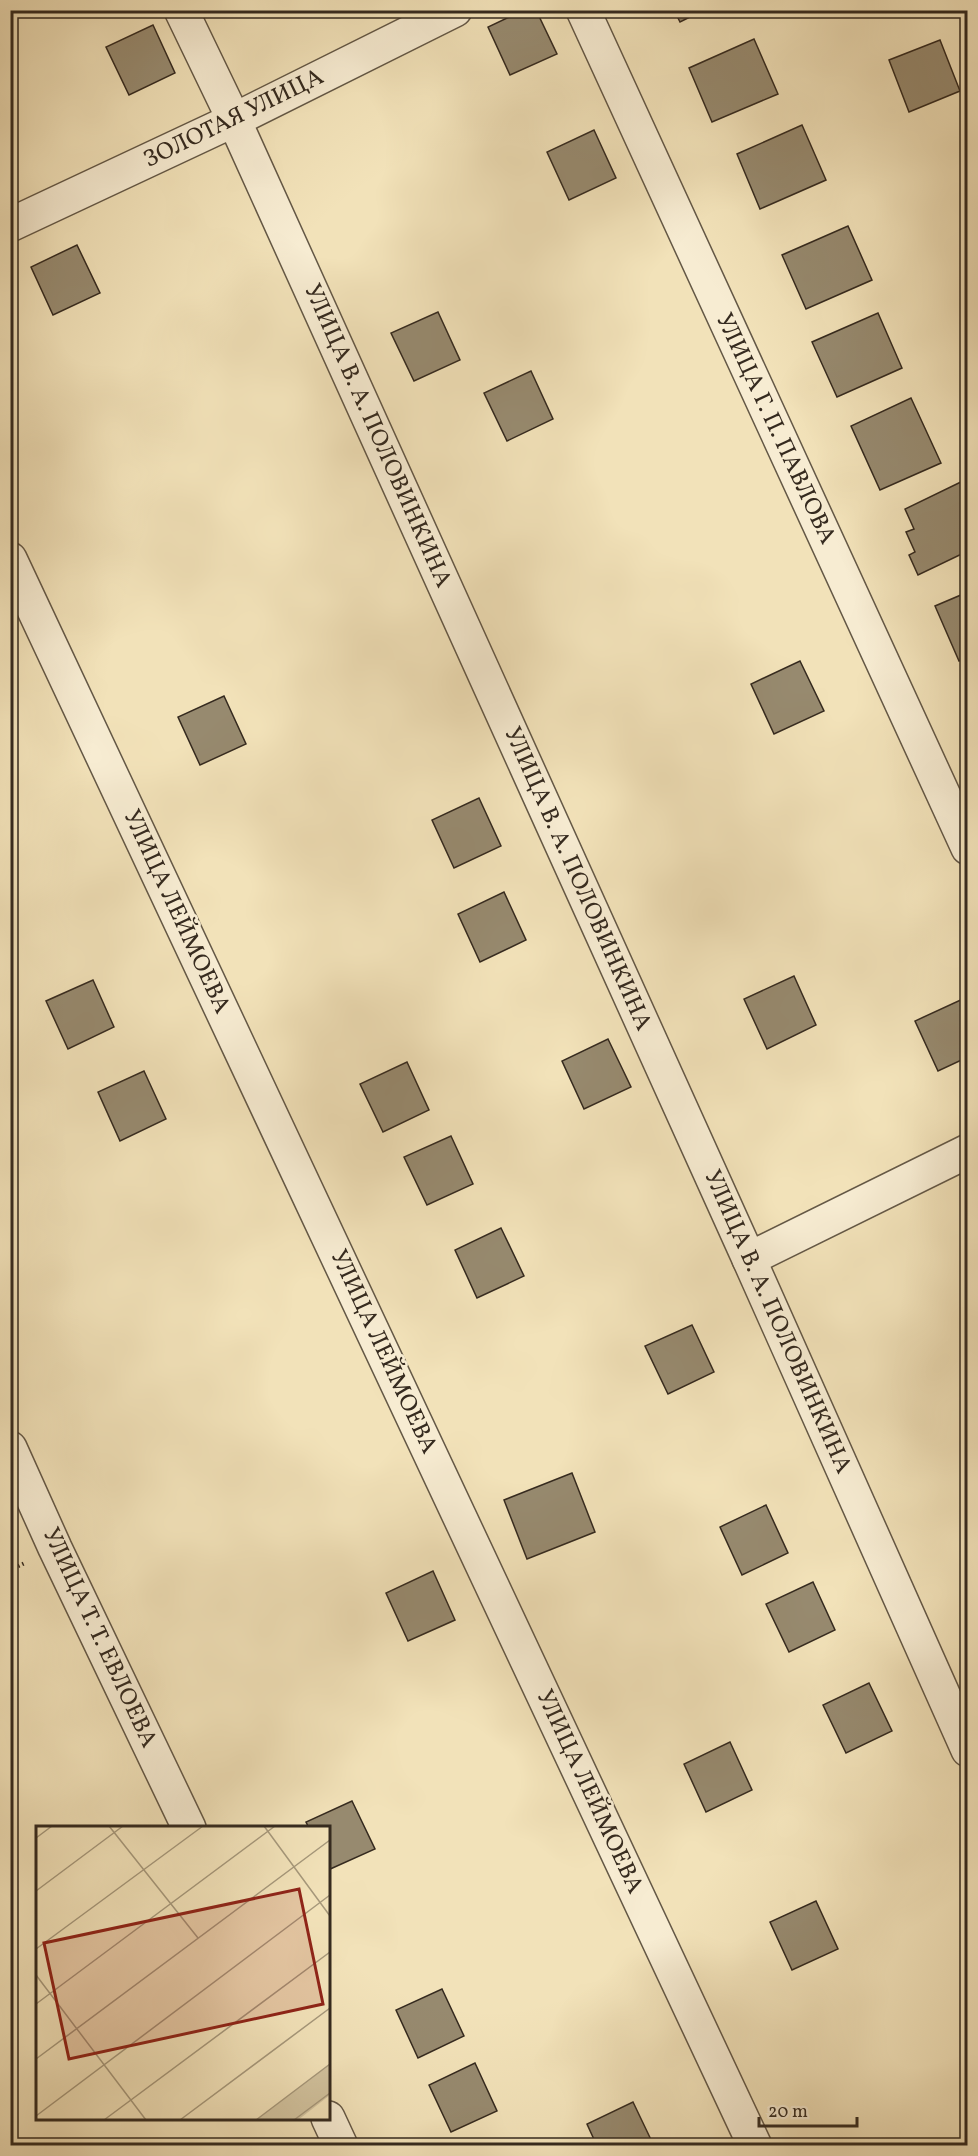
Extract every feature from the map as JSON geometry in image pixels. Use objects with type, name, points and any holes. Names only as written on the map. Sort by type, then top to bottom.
[{"type":"street","name":"УЛИЦА В. А. ПОЛОВИНКИНА","points":[[182,10],[234,120],[749,1259],[968,1750]]},
{"type":"street","name":"ЗОЛОТАЯ УЛИЦА","points":[[10,225],[234,120],[455,10]]},
{"type":"street","name":"УЛИЦА Г. П. ПАВЛОВА","points":[[583,10],[968,848]]},
{"type":"street","name":"УЛИЦА ЛЕЙМОЕВА","points":[[10,559],[755,2145]]},
{"type":"street","points":[[749,1259],[968,1151]]},
{"type":"street","name":"УЛИЦА Т. Т. ЕВЛОЕВА","points":[[10,1448],[55,1548],[189,1826]]},
{"type":"street","points":[[329,2120],[340,2145]]},
{"type":"building","points":[[524,10],[536,10],[557,54],[510,75],[488,27]]},
{"type":"building","points":[[674,10],[704,10],[680,22]]},
{"type":"building","points":[[153,25],[175,73],[129,95],[106,47]]},
{"type":"building","points":[[754,39],[778,94],[712,122],[689,68]]},
{"type":"building","points":[[940,40],[960,91],[909,112],[889,60]]},
{"type":"building","points":[[802,125],[826,180],[760,209],[737,154]]},
{"type":"building","points":[[594,130],[616,178],[569,200],[547,152]]},
{"type":"building","points":[[848,226],[872,280],[806,309],[782,255]]},
{"type":"building","points":[[77,245],[100,293],[53,315],[31,267]]},
{"type":"building","points":[[438,312],[460,360],[414,381],[391,333]]},
{"type":"building","points":[[878,313],[902,368],[837,397],[812,342]]},
{"type":"building","points":[[531,371],[553,419],[507,441],[484,393]]},
{"type":"building","points":[[911,398],[941,463],[880,490],[851,426]]},
{"type":"building","points":[[967,479],[968,551],[918,575],[909,555],[915,552],[906,532],[914,529],[905,509]]},
{"type":"building","points":[[968,592],[968,657],[959,661],[935,606]]},
{"type":"building","points":[[800,661],[824,711],[774,734],[751,684]]},
{"type":"building","points":[[224,696],[246,744],[200,765],[178,717]]},
{"type":"building","points":[[479,798],[501,846],[454,868],[432,820]]},
{"type":"building","points":[[504,892],[526,940],[480,962],[458,914]]},
{"type":"building","points":[[794,976],[816,1025],[767,1049],[744,999]]},
{"type":"building","points":[[93,980],[114,1027],[68,1049],[46,1001]]},
{"type":"building","points":[[965,998],[968,1003],[968,1057],[938,1071],[915,1021]]},
{"type":"building","points":[[608,1039],[631,1087],[584,1109],[562,1061]]},
{"type":"building","points":[[407,1062],[429,1110],[383,1132],[360,1084]]},
{"type":"building","points":[[144,1071],[166,1119],[120,1141],[98,1092]]},
{"type":"building","points":[[451,1136],[473,1184],[427,1205],[404,1157]]},
{"type":"building","points":[[501,1228],[524,1276],[477,1298],[455,1250]]},
{"type":"building","points":[[692,1325],[714,1372],[668,1394],[645,1346]]},
{"type":"building","points":[[572,1473],[595,1532],[527,1559],[504,1500]]},
{"type":"building","points":[[766,1505],[788,1553],[742,1575],[720,1527]]},
{"type":"building","points":[[433,1571],[455,1620],[408,1641],[386,1593]]},
{"type":"building","points":[[813,1582],[835,1630],[789,1652],[766,1604]]},
{"type":"building","points":[[869,1683],[892,1731],[846,1753],[823,1705]]},
{"type":"building","points":[[730,1742],[752,1790],[706,1812],[684,1764]]},
{"type":"building","points":[[352,1801],[375,1849],[330,1869],[330,1826],[308,1826],[306,1822]]},
{"type":"building","points":[[816,1901],[838,1949],[792,1970],[770,1922]]},
{"type":"building","points":[[442,1989],[464,2036],[418,2058],[396,2010]]},
{"type":"building","points":[[475,2063],[497,2111],[451,2132],[429,2085]]},
{"type":"building","points":[[633,2102],[654,2146],[597,2146],[587,2124]]}]
